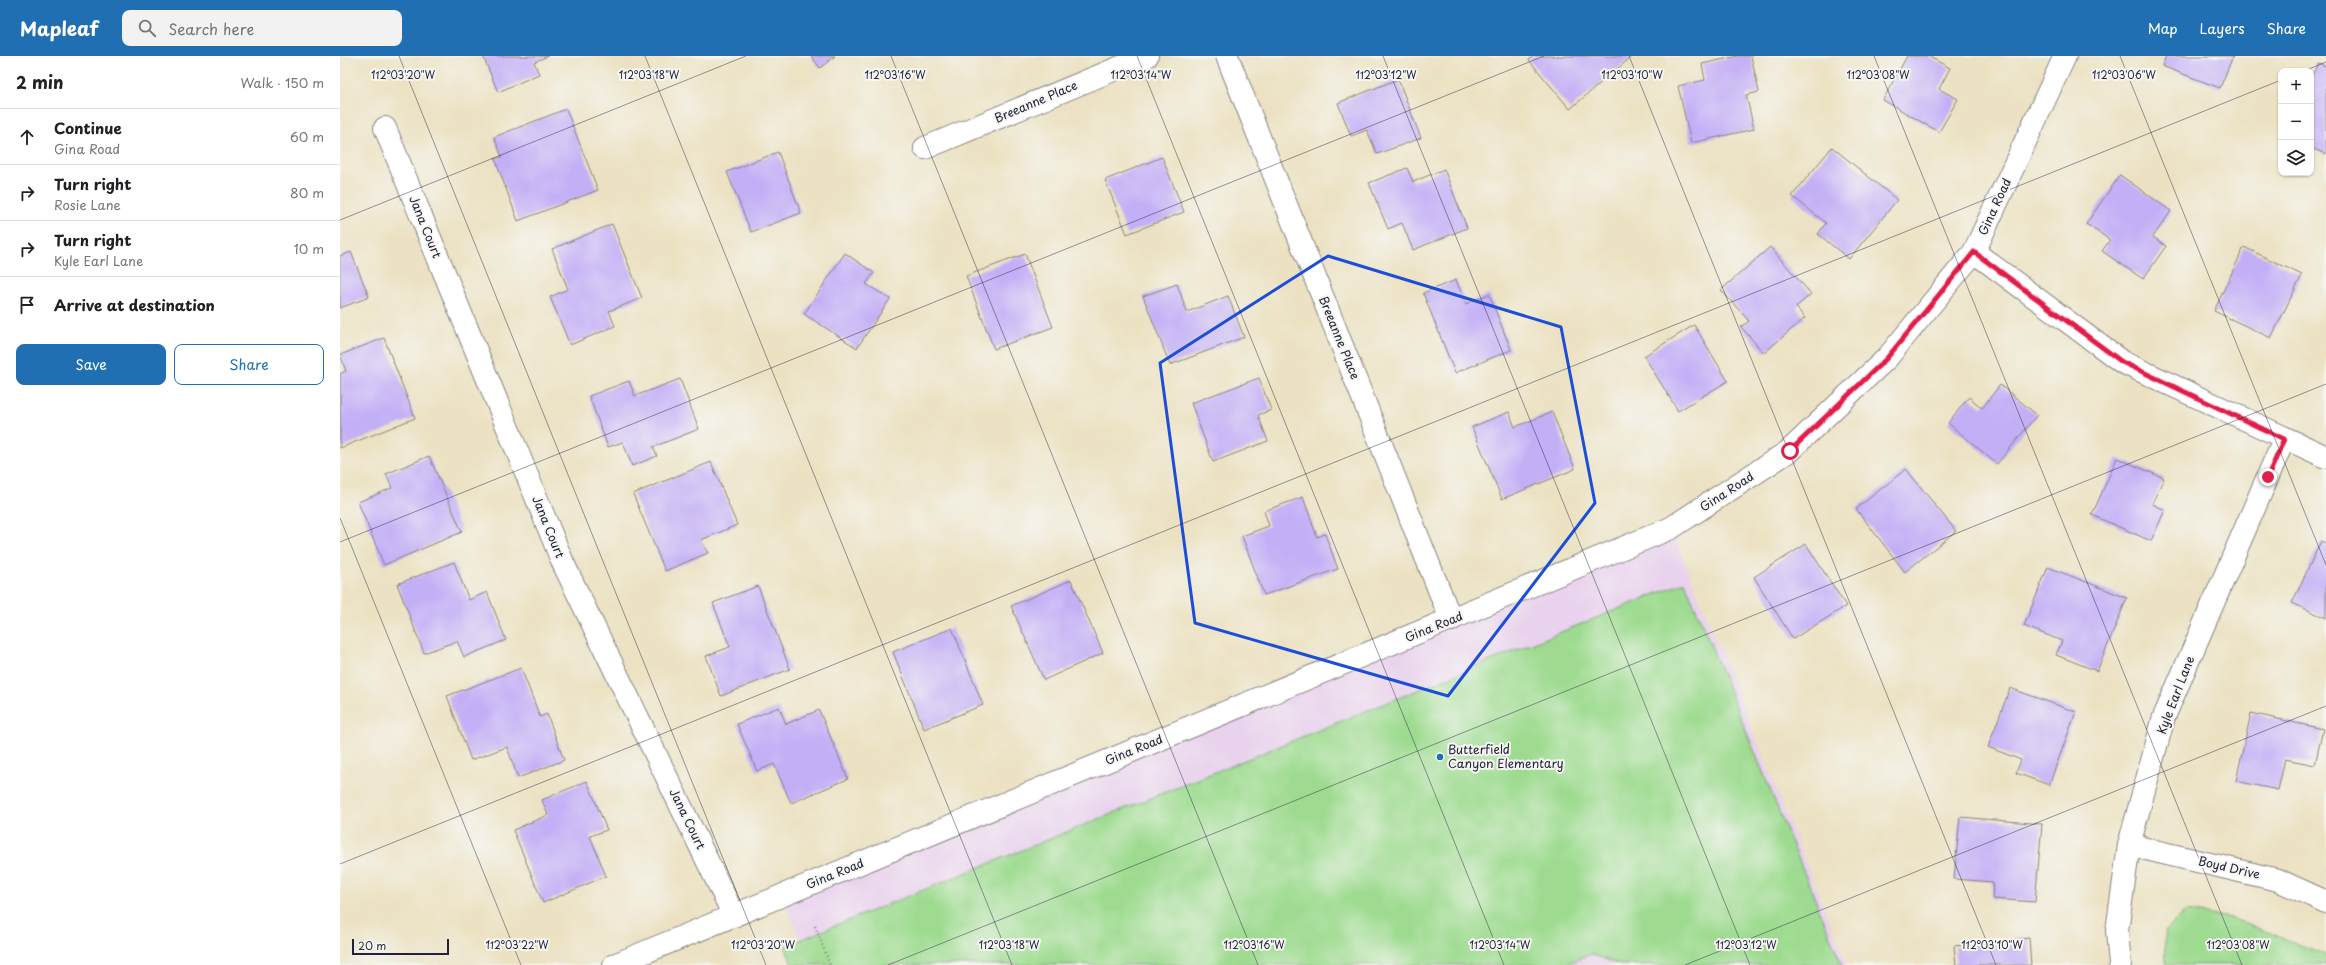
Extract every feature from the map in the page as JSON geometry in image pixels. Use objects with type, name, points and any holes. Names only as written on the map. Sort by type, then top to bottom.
[{"type":"street","name":"Breeanne Place","points":[[925,148],[1147,56]]},
{"type":"street","name":"Breeanne Place","points":[[1227,56],[1451,620]]},
{"type":"street","name":"Gina Road","points":[[614,965],[1671,528],[1790,451],[1887,358],[1974,252],[2064,56]]},
{"type":"street","name":"Jana Court","points":[[385,128],[563,563],[734,916]]},
{"type":"street","points":[[1974,252],[2122,362],[2284,439],[2326,456]]},
{"type":"street","name":"Kyle Earl Lane","points":[[2120,965],[2117,931],[2129,844],[2164,717],[2284,439]]},
{"type":"street","name":"Boyd Drive","points":[[2129,844],[2278,880],[2326,902]]},
{"type":"path","points":[[815,926],[830,965]]},
{"type":"highlighted area","points":[[1328,256],[1561,327],[1595,503],[1448,696],[1195,623],[1160,363]]},
{"type":"shaded area","name":"Butterfield Canyon Elementary","points":[[1671,528],[1847,965],[811,965],[782,895]]},
{"type":"green space","name":"Butterfield Canyon Elementary","points":[[1685,582],[1842,965],[1620,965],[1591,954],[1564,965],[792,965],[785,946]]},
{"type":"green space","points":[[2186,911],[2231,918],[2326,955],[2326,965],[2166,965],[2165,932]]},
{"type":"building","points":[[483,56],[548,56],[534,62],[539,74],[498,92]]},
{"type":"building","points":[[811,56],[835,56],[820,68]]},
{"type":"building","points":[[1533,56],[1628,56],[1630,58],[1570,109],[1529,60]]},
{"type":"building","points":[[1738,56],[1751,56],[1759,92],[1746,95],[1754,129],[1691,143],[1678,86],[1705,80],[1702,64]]},
{"type":"building","points":[[1907,56],[1928,56],[1950,68],[1939,89],[1958,99],[1939,132],[1883,100]]},
{"type":"building","points":[[2166,56],[2233,56],[2220,88],[2162,66]]},
{"type":"building","points":[[2318,63],[2326,66],[2326,154],[2314,149],[2314,72]]},
{"type":"building","points":[[1398,79],[1421,138],[1377,154],[1367,130],[1351,136],[1338,103]]},
{"type":"building","points":[[566,109],[598,190],[518,221],[495,159],[502,157],[494,137]]},
{"type":"building","points":[[1832,147],[1897,200],[1849,259],[1818,234],[1826,223],[1792,196]]},
{"type":"building","points":[[778,152],[801,213],[751,232],[727,172]]},
{"type":"building","points":[[1162,157],[1184,212],[1127,234],[1105,180]]},
{"type":"building","points":[[1407,168],[1413,182],[1444,169],[1467,228],[1413,250],[1402,223],[1388,229],[1369,183]]},
{"type":"building","points":[[2120,175],[2171,211],[2153,237],[2166,246],[2143,279],[2102,251],[2110,240],[2086,224]]},
{"type":"building","points":[[612,224],[642,298],[609,311],[615,326],[570,345],[550,297],[568,289],[552,249]]},
{"type":"building","points":[[1770,247],[1811,294],[1796,307],[1805,318],[1764,353],[1741,327],[1749,321],[1721,290]]},
{"type":"building","points":[[2244,247],[2302,275],[2271,338],[2214,311]]},
{"type":"building","points":[[351,252],[369,297],[340,308],[340,256]]},
{"type":"building","points":[[845,253],[874,273],[866,284],[890,299],[857,348],[804,314]]},
{"type":"building","points":[[1025,254],[1053,327],[994,349],[966,276]]},
{"type":"building","points":[[1456,280],[1466,304],[1489,294],[1511,350],[1455,373],[1423,293]]},
{"type":"building","points":[[1177,284],[1187,312],[1228,296],[1244,337],[1170,365],[1143,296]]},
{"type":"building","points":[[1694,325],[1728,381],[1678,411],[1644,356]]},
{"type":"building","points":[[384,338],[415,418],[340,448],[340,374],[346,371],[340,355]]},
{"type":"building","points":[[1259,378],[1271,410],[1258,415],[1268,441],[1213,462],[1191,403]]},
{"type":"building","points":[[680,379],[699,429],[653,447],[657,456],[632,466],[623,442],[608,447],[589,396],[629,381],[635,396]]},
{"type":"building","points":[[2000,385],[2037,415],[1997,464],[1948,423],[1969,397],[1982,408]]},
{"type":"building","points":[[1509,412],[1515,427],[1552,412],[1575,469],[1502,499],[1472,427]]},
{"type":"building","points":[[429,456],[462,532],[384,565],[358,502],[392,488],[386,474]]},
{"type":"building","points":[[2117,458],[2164,478],[2152,504],[2165,510],[2151,541],[2092,515]]},
{"type":"building","points":[[711,462],[737,525],[701,540],[708,553],[665,571],[633,494]]},
{"type":"building","points":[[1906,469],[1956,531],[1905,572],[1856,509]]},
{"type":"building","points":[[1303,497],[1317,537],[1325,534],[1338,569],[1264,595],[1242,536],[1269,526],[1264,511]]},
{"type":"building","points":[[2321,541],[2326,544],[2326,618],[2292,603]]},
{"type":"building","points":[[1806,544],[1846,606],[1793,639],[1754,577]]},
{"type":"building","points":[[454,562],[469,600],[487,592],[506,640],[464,657],[457,641],[424,653],[397,584]]},
{"type":"building","points":[[2048,567],[2127,598],[2097,671],[2056,655],[2062,641],[2024,626]]},
{"type":"building","points":[[1071,580],[1103,653],[1044,680],[1011,606]]},
{"type":"building","points":[[758,586],[790,669],[721,696],[706,656],[730,647],[713,603]]},
{"type":"building","points":[[952,628],[983,705],[924,729],[893,652]]},
{"type":"building","points":[[521,668],[540,717],[547,714],[564,760],[518,778],[507,747],[471,760],[447,696]]},
{"type":"building","points":[[2010,688],[2076,712],[2049,785],[2016,773],[2021,760],[1988,747]]},
{"type":"building","points":[[779,707],[786,724],[819,710],[848,779],[791,803],[774,764],[757,771],[737,724]]},
{"type":"building","points":[[2251,713],[2323,729],[2315,765],[2285,759],[2278,790],[2236,781]]},
{"type":"building","points":[[587,781],[607,830],[590,836],[606,876],[543,903],[513,830],[548,815],[542,800]]},
{"type":"building","points":[[1960,817],[2042,824],[2035,902],[1992,899],[1993,882],[1954,879]]},
{"type":"building","points":[[2029,938],[2031,965],[1956,965],[1954,946]]},
{"type":"place","name":"Butterfield Canyon Elementary","points":[[1440,757]]},
{"type":"route","points":[[1790,451],[1887,358],[1974,252],[2122,362],[2284,439],[2268,477]]}]
